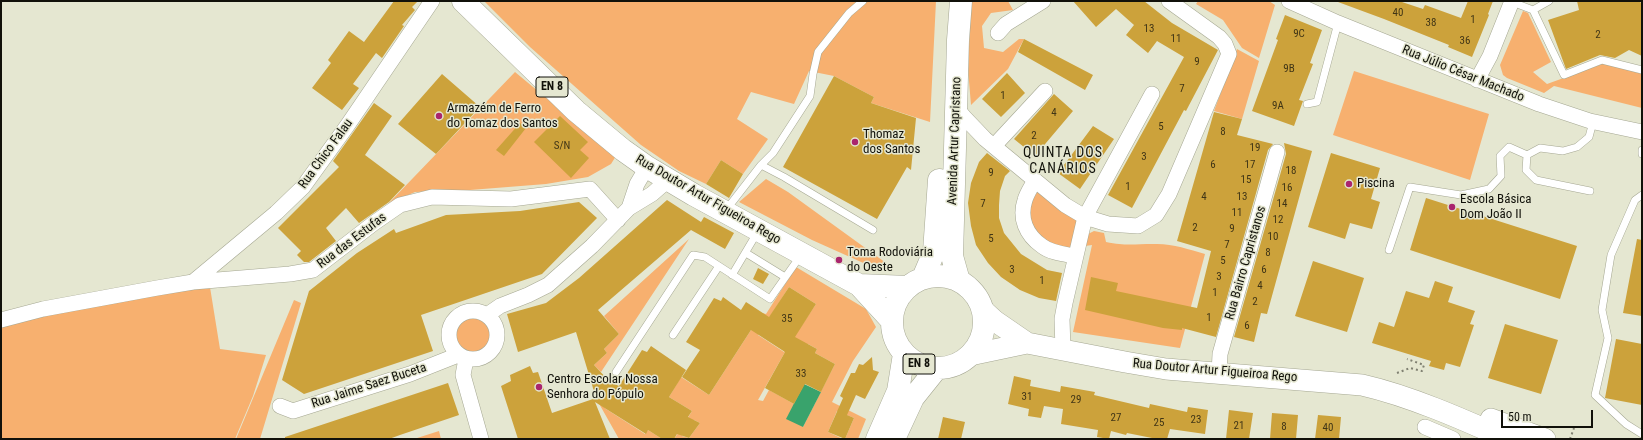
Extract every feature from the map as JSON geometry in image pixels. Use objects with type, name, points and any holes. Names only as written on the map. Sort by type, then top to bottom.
[{"type":"main road","name":"Rua Doutor Artur Figueiroa Rego","points":[[464,1],[576,111],[608,139],[668,180],[758,231],[859,285],[892,321]]},
{"type":"main road","name":"Avenida Artur Capristano","points":[[915,283],[934,252],[948,1]]},
{"type":"main road","name":"Avenida Artur Capristano","points":[[959,281],[952,256],[954,143],[961,1]]},
{"type":"main road","name":"EN 8","points":[[943,276],[959,281],[974,293],[983,310],[983,334],[978,346],[970,355],[954,365],[937,368],[919,364],[904,354],[895,338],[892,321],[896,303],[915,283],[943,276]]},
{"type":"main road","name":"Rua Doutor Artur Figueiroa Rego","points":[[859,285],[915,283]]},
{"type":"main road","name":"Rua Doutor Artur Figueiroa Rego","points":[[983,310],[995,321],[1035,344],[1143,366],[1218,374],[1338,382],[1379,389],[1406,389],[1422,392],[1545,439]]},
{"type":"main road","name":"Rua Doutor Artur Figueiroa Rego","points":[[970,355],[1035,344]]},
{"type":"main road","points":[[877,439],[898,391],[904,354]]},
{"type":"main road","points":[[894,439],[913,398],[937,368]]},
{"type":"main road","name":"Rua Doutor Artur Figueiroa Rego","points":[[1379,389],[1467,421],[1507,439]]},
{"type":"street","name":"Rua Chico Falau","points":[[193,282],[276,214],[302,187],[347,126],[432,1]]},
{"type":"street","points":[[998,33],[1006,24],[1042,1]]},
{"type":"street","points":[[956,106],[964,117],[990,143],[1066,205],[1086,217],[1108,224],[1138,226],[1156,215],[1169,194],[1228,54],[1225,44],[1219,37],[1169,1]]},
{"type":"street","name":"Rua Júlio César Machado","points":[[1289,1],[1338,23],[1539,104],[1593,122],[1642,132]]},
{"type":"street","points":[[1477,80],[1490,56],[1512,2]]},
{"type":"street","points":[[990,143],[1045,91]]},
{"type":"street","points":[[1063,350],[1062,319],[1075,256],[1086,217],[1152,94]]},
{"type":"street","points":[[954,143],[969,138],[990,143]]},
{"type":"street","name":"Rua Bairro Capristanos","points":[[1218,374],[1220,354],[1277,152]]},
{"type":"street","points":[[629,208],[637,184],[647,167]]},
{"type":"street","points":[[487,315],[500,306],[548,285],[592,246],[629,208],[652,194],[668,180]]},
{"type":"street","points":[[1035,180],[1024,200],[1022,218],[1030,235],[1043,247],[1059,253],[1075,256]]},
{"type":"street","name":"Rua das Estufas","points":[[1,320],[43,309],[193,282],[290,274],[313,270],[400,205],[432,198],[511,199],[590,189],[618,220]]},
{"type":"street","points":[[471,311],[482,312],[487,315],[496,328],[497,335],[495,346],[486,356],[480,359],[462,357],[452,349],[449,341],[448,333],[451,324],[463,313],[471,311]]},
{"type":"street","points":[[1035,344],[1062,319]]},
{"type":"street","points":[[462,357],[462,375],[481,439]]},
{"type":"street","name":"Rua Jaime Saez Buceta","points":[[280,406],[293,411],[462,357]]},
{"type":"street","points":[[1425,427],[1453,439]]},
{"type":"lane","points":[[724,212],[761,165],[773,153],[810,96],[818,52],[849,13],[863,1]]},
{"type":"lane","points":[[1533,10],[1549,1]]},
{"type":"lane","points":[[1512,2],[1533,10],[1564,75],[1602,60],[1642,70]]},
{"type":"lane","points":[[1307,104],[1317,102],[1338,23]]},
{"type":"lane","points":[[1317,66],[1326,66]]},
{"type":"lane","points":[[1526,155],[1540,148],[1563,151],[1577,146],[1589,137],[1593,122]]},
{"type":"lane","points":[[1389,250],[1410,187],[1461,195],[1489,190],[1500,176],[1500,156],[1509,147],[1526,155]]},
{"type":"lane","points":[[1526,155],[1526,170],[1536,180],[1590,191]]},
{"type":"lane","points":[[761,165],[873,230]]},
{"type":"lane","points":[[1642,195],[1635,200],[1611,255],[1602,310],[1608,338],[1595,394],[1626,424],[1642,434]]},
{"type":"lane","points":[[732,275],[758,231]]},
{"type":"lane","points":[[746,253],[785,277]]},
{"type":"lane","points":[[616,372],[693,255],[705,257],[770,299],[802,254]]},
{"type":"lane","points":[[674,335],[719,266]]},
{"type":"path","points":[[1397,373],[1410,368],[1422,371],[1424,365],[1407,359]]},
{"type":"path","points":[[1570,439],[1574,428]]},
{"type":"shaded area","points":[[484,1],[936,1],[930,122],[871,103],[874,97],[834,76],[809,71],[794,104],[751,92],[737,119],[768,139],[743,174],[721,160],[706,184],[679,171],[641,145],[530,47]]},
{"type":"shaded area","points":[[971,1],[1008,1],[1013,10],[991,13],[982,26],[984,48],[1003,52],[1019,39],[1024,39],[1008,69],[971,105],[968,69]]},
{"type":"shaded area","points":[[1198,1],[1269,1],[1275,5],[1259,58],[1242,48],[1223,20],[1196,4]]},
{"type":"shaded area","points":[[1523,11],[1528,13],[1551,62],[1533,72],[1547,84],[1605,63],[1642,74],[1642,108],[1554,86],[1544,93],[1503,75],[1500,65]]},
{"type":"shaded area","points":[[1237,49],[1259,61],[1242,119],[1214,111]]},
{"type":"shaded area","points":[[1354,71],[1489,114],[1470,180],[1333,135]]},
{"type":"shaded area","points":[[515,72],[616,156],[611,164],[588,177],[546,184],[470,190],[415,192],[388,204]]},
{"type":"shaded area","points":[[766,179],[788,192],[893,268],[879,270],[812,240],[739,202]]},
{"type":"shaded area","points":[[1039,189],[1079,217],[1070,248],[1053,244],[1046,240],[1040,236],[1031,223],[1031,206]]},
{"type":"shaded area","points":[[1094,231],[1104,233],[1106,242],[1125,244],[1166,244],[1205,254],[1180,348],[1073,332],[1092,245],[1085,246],[1088,234]]},
{"type":"shaded area","points":[[689,239],[601,372],[594,365],[607,353],[604,349],[619,334],[604,316]]},
{"type":"shaded area","points":[[796,267],[866,309],[876,327],[853,361],[832,402],[866,419],[858,439],[845,439],[854,418],[837,411],[828,432],[843,439],[674,439],[683,426],[682,436],[689,438],[700,423],[694,420],[691,423],[686,421],[692,411],[669,397],[681,377],[709,395],[762,313],[766,314]],"holes":[[[789,287],[816,304],[784,352],[758,335]],[[808,344],[817,349],[815,353],[835,364],[803,427],[794,404],[769,390],[763,401],[758,400],[785,352],[799,360]]]},
{"type":"shaded area","points":[[209,281],[220,349],[266,355],[253,396],[235,439],[1,439],[1,321]]},
{"type":"shaded area","points":[[294,300],[301,303],[260,439],[236,439]]},
{"type":"shaded area","points":[[468,311],[478,311],[490,318],[497,330],[497,340],[490,352],[478,359],[468,359],[460,355],[453,348],[449,340],[449,330],[453,322],[460,315]]},
{"type":"shaded area","points":[[804,384],[821,392],[803,427],[786,419]]},
{"type":"shaded area","points":[[597,400],[606,409],[645,434],[648,430],[662,439],[619,439]]},
{"type":"shaded area","points":[[439,431],[441,439],[414,439]]},
{"type":"building","points":[[394,1],[418,1],[412,7],[415,10],[402,25],[404,26],[382,58],[376,53],[353,84],[359,88],[342,110],[312,88],[331,63],[328,60],[349,31],[364,42]]},
{"type":"building","points":[[1073,1],[1144,1],[1172,23],[1218,50],[1132,208],[1108,195],[1184,57],[1157,41],[1148,53],[1126,35],[1134,25],[1116,9],[1096,27]]},
{"type":"building","points":[[1338,1],[1399,1],[1423,9],[1425,5],[1461,18],[1468,1],[1493,1],[1472,57],[1448,47],[1449,45]]},
{"type":"building","points":[[1577,1],[1640,1],[1642,6],[1642,56],[1629,50],[1615,58],[1600,55],[1566,69],[1548,20],[1579,10]]},
{"type":"building","points":[[1285,15],[1322,30],[1310,63],[1313,64],[1299,100],[1303,101],[1294,126],[1252,111],[1278,40],[1276,39]]},
{"type":"building","points":[[1024,39],[1093,75],[1085,90],[1018,52]]},
{"type":"building","points":[[1007,73],[1025,93],[1001,117],[982,99]]},
{"type":"building","name":"Armazém de Ferro do Tomaz dos Santos","points":[[442,74],[480,107],[436,154],[398,124]]},
{"type":"building","name":"Thomaz dos Santos","points":[[834,76],[874,97],[871,103],[916,118],[911,170],[907,167],[877,219],[783,167]]},
{"type":"building","points":[[1054,94],[1073,111],[1035,156],[1014,139]]},
{"type":"building","points":[[374,103],[392,116],[365,155],[405,185],[389,202],[359,223],[346,208],[326,228],[336,241],[309,262],[304,262],[297,255],[301,251],[278,228],[339,167],[333,161]]},
{"type":"building","points":[[1214,112],[1242,119],[1237,135],[1273,144],[1268,150],[1216,337],[1182,328],[1182,330],[1163,328],[1085,310],[1091,277],[1118,283],[1116,291],[1197,308],[1211,251],[1177,241]]},
{"type":"building","points":[[560,116],[588,142],[580,150],[589,158],[571,178],[534,142]]},
{"type":"building","points":[[520,123],[526,128],[504,156],[496,150]]},
{"type":"building","points":[[1093,126],[1114,139],[1080,189],[1058,173]]},
{"type":"building","points":[[1284,143],[1312,151],[1267,314],[1261,313],[1254,342],[1234,337],[1286,154]]},
{"type":"building","points":[[987,153],[1010,171],[1005,176],[1000,191],[999,218],[1004,233],[1021,254],[1047,270],[1062,273],[1056,301],[1039,298],[1020,290],[1001,277],[988,263],[976,245],[971,226],[968,203],[971,183],[979,162]]},
{"type":"building","name":"Piscina","points":[[1331,153],[1380,168],[1371,199],[1380,202],[1372,229],[1350,223],[1345,239],[1308,227]]},
{"type":"building","points":[[721,160],[743,174],[729,198],[706,184]]},
{"type":"building","points":[[1426,198],[1577,246],[1560,299],[1410,250]]},
{"type":"building","points":[[667,200],[701,222],[704,217],[734,233],[725,249],[691,230],[598,310],[619,334],[604,349],[607,353],[594,365],[610,382],[619,386],[642,350],[647,352],[651,346],[686,370],[669,397],[692,411],[688,417],[700,423],[689,438],[677,434],[674,439],[662,439],[648,430],[646,434],[595,402],[610,439],[518,439],[501,386],[511,381],[510,375],[530,366],[533,373],[538,372],[552,413],[596,398],[576,332],[518,352],[507,314],[546,303],[579,278]]},
{"type":"building","points":[[579,202],[597,218],[542,274],[421,315],[433,351],[304,394],[282,380],[309,291],[357,253],[394,229],[396,233],[446,215],[520,211]]},
{"type":"building","points":[[1637,239],[1642,240],[1642,316],[1623,313]]},
{"type":"building","points":[[1313,261],[1364,278],[1347,332],[1295,316]]},
{"type":"building","points":[[758,268],[769,274],[763,284],[753,279]]},
{"type":"building","points":[[1435,281],[1453,287],[1448,302],[1475,311],[1470,324],[1474,325],[1460,367],[1446,363],[1444,370],[1429,366],[1431,361],[1372,343],[1379,322],[1394,327],[1406,291],[1429,298]]},
{"type":"building","points":[[789,287],[816,304],[795,337],[817,349],[815,353],[835,364],[821,392],[805,384],[794,404],[765,388],[785,352],[751,330],[709,395],[682,377],[700,350],[686,342],[714,298],[721,301],[723,297],[741,310],[746,302],[769,317]]},
{"type":"building","points":[[1505,324],[1558,340],[1541,394],[1488,378]]},
{"type":"building","points":[[1616,339],[1642,344],[1642,405],[1605,398]]},
{"type":"building","points":[[872,357],[873,370],[879,372],[865,399],[856,395],[847,415],[854,418],[845,439],[828,432],[843,398],[840,396],[851,373],[855,373],[859,364],[863,365]]},
{"type":"building","points":[[1014,376],[1031,380],[1030,386],[1060,392],[1061,386],[1095,392],[1094,395],[1149,408],[1150,404],[1187,412],[1188,407],[1208,410],[1205,434],[1170,429],[1167,439],[1157,439],[1127,433],[1126,435],[1111,431],[1109,439],[1097,437],[1098,430],[1061,424],[1063,409],[1044,406],[1041,418],[1028,416],[1029,409],[1008,404]]},
{"type":"building","points":[[448,383],[459,415],[389,439],[285,439],[285,437]]},
{"type":"building","points":[[1229,410],[1253,413],[1249,439],[1226,439]]},
{"type":"building","points":[[1272,413],[1298,415],[1296,439],[1270,439]]},
{"type":"building","points":[[1318,415],[1341,417],[1339,439],[1315,439]]},
{"type":"building","points":[[943,417],[965,422],[961,439],[938,439]]},
{"type":"place","name":"Armazém de Ferro do Tomaz dos Santos","points":[[439,116]]},
{"type":"place","name":"Thomaz dos Santos","points":[[855,142]]},
{"type":"place","name":"Piscina","points":[[1349,184]]},
{"type":"place","name":"Escola Básica Dom João II","points":[[1452,207]]},
{"type":"place","name":"Toma Rodoviária do Oeste","points":[[839,260]]},
{"type":"place","name":"Centro Escolar Nossa Senhora do Pópulo","points":[[539,387]]},
{"type":"district","name":"QUINTA DOS CANÁRIOS","points":[[1063,162]]}]
